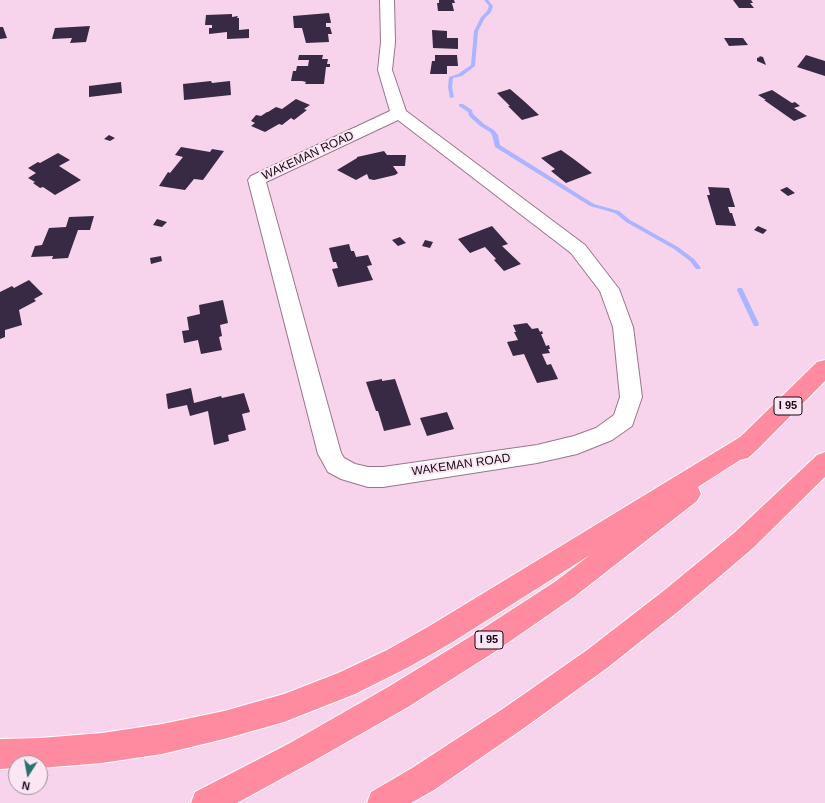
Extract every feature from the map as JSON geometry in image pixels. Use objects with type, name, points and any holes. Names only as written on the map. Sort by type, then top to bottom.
[{"type":"highway","name":"I 95","points":[[206,803],[300,753],[378,708],[486,642],[565,589],[696,489],[750,442],[825,368]]},
{"type":"highway","points":[[0,754],[40,753],[102,748],[162,739],[224,725],[284,708],[345,684],[397,659],[441,634],[750,442]]},
{"type":"highway","points":[[382,803],[423,779],[508,722],[597,659],[671,601],[737,546],[825,462]]},
{"type":"street","points":[[387,0],[388,42],[385,70],[399,113]]},
{"type":"street","name":"WAKEMAN ROAD","points":[[399,113],[578,249],[609,289],[623,328],[631,397],[624,420],[604,434],[577,445],[537,454],[383,476],[368,477],[349,472],[336,465],[330,454],[257,180],[399,113]]},
{"type":"building","points":[[439,0],[454,0],[455,3],[452,3],[454,11],[438,11],[437,3],[439,3]]},
{"type":"building","points":[[733,0],[751,0],[753,3],[750,3],[754,8],[739,8]]},
{"type":"building","points":[[329,13],[331,23],[326,23],[326,27],[330,27],[332,34],[328,34],[329,42],[306,43],[302,28],[294,28],[293,16]]},
{"type":"building","points":[[232,14],[232,17],[238,16],[237,18],[239,18],[239,30],[249,29],[249,38],[227,39],[227,32],[209,34],[209,28],[212,28],[212,25],[205,25],[206,15]]},
{"type":"building","points":[[90,26],[86,42],[70,43],[72,38],[52,39],[55,28]]},
{"type":"building","points":[[0,27],[3,27],[7,38],[0,39]]},
{"type":"building","points":[[432,30],[447,31],[447,38],[458,38],[458,49],[433,48]]},
{"type":"building","points":[[724,38],[743,38],[748,45],[729,46]]},
{"type":"building","points":[[299,55],[323,55],[322,59],[328,59],[327,64],[330,64],[330,67],[326,67],[324,84],[305,84],[306,82],[302,81],[291,81],[293,71],[296,71],[297,66],[308,66],[309,60],[298,60]]},
{"type":"building","points":[[435,55],[457,55],[458,66],[447,66],[447,74],[430,74],[432,61],[435,61]]},
{"type":"building","points":[[806,55],[825,61],[825,76],[797,67]]},
{"type":"building","points":[[759,56],[763,57],[766,65],[757,61],[757,58],[760,57]]},
{"type":"building","points":[[211,81],[212,83],[230,81],[231,95],[184,100],[183,84]]},
{"type":"building","points":[[121,82],[122,93],[89,97],[89,86]]},
{"type":"building","points":[[510,89],[539,115],[522,120],[497,93]]},
{"type":"building","points":[[772,90],[792,103],[795,102],[800,106],[794,108],[807,116],[794,121],[758,95]]},
{"type":"building","points":[[296,99],[310,105],[304,109],[307,110],[294,120],[291,118],[282,125],[279,124],[265,132],[251,126],[255,123],[251,121],[256,115],[261,116],[276,107],[282,109]]},
{"type":"building","points":[[109,135],[115,138],[110,141],[104,139]]},
{"type":"building","points":[[181,147],[210,152],[212,149],[224,151],[203,180],[194,179],[185,190],[159,186],[168,172],[170,173],[183,157],[175,155]]},
{"type":"building","points":[[561,150],[592,173],[566,183],[551,171],[555,169],[541,158]]},
{"type":"building","points":[[384,151],[387,155],[406,155],[405,166],[393,166],[398,173],[395,175],[374,180],[369,179],[367,174],[356,180],[337,170],[357,157]]},
{"type":"building","points":[[58,153],[70,160],[59,166],[81,180],[55,195],[43,187],[40,188],[33,183],[35,182],[28,178],[36,173],[28,168]]},
{"type":"building","points":[[708,187],[729,188],[735,207],[728,207],[730,213],[732,213],[736,226],[716,225],[707,195],[710,195]]},
{"type":"building","points":[[787,187],[795,193],[788,196],[780,190]]},
{"type":"building","points":[[94,216],[90,230],[78,230],[68,258],[52,259],[53,256],[31,257],[35,246],[42,245],[49,228],[66,227],[69,217]]},
{"type":"building","points":[[157,219],[167,222],[162,227],[153,225]]},
{"type":"building","points":[[492,226],[508,244],[502,246],[521,264],[504,271],[485,247],[470,253],[458,239]]},
{"type":"building","points":[[758,226],[767,230],[763,234],[754,230]]},
{"type":"building","points":[[400,237],[406,243],[398,246],[392,240]]},
{"type":"building","points":[[425,240],[433,242],[430,248],[422,246]]},
{"type":"building","points":[[349,244],[351,251],[354,251],[356,257],[368,255],[372,265],[367,266],[373,280],[338,287],[332,269],[338,268],[336,262],[333,262],[329,248]]},
{"type":"building","points":[[161,256],[162,261],[151,264],[150,258]]},
{"type":"building","points":[[29,280],[43,294],[34,299],[36,301],[19,310],[22,325],[5,330],[5,337],[0,339],[0,292],[12,286],[14,288]]},
{"type":"building","points":[[223,300],[228,323],[220,325],[222,336],[219,337],[222,350],[201,354],[198,340],[184,343],[182,331],[189,330],[187,317],[200,314],[199,305]]},
{"type":"building","points":[[527,323],[532,329],[538,328],[540,332],[542,331],[543,334],[541,334],[546,346],[549,345],[550,349],[548,349],[550,353],[542,354],[547,365],[551,364],[558,379],[537,383],[524,354],[513,356],[507,342],[518,340],[514,332],[516,332],[513,325]]},
{"type":"building","points":[[382,379],[382,381],[395,379],[411,425],[384,431],[378,411],[376,411],[366,382]]},
{"type":"building","points":[[191,388],[194,403],[221,396],[222,398],[244,393],[250,412],[242,414],[246,430],[228,435],[229,441],[214,445],[208,411],[190,416],[187,405],[168,409],[166,394]]},
{"type":"building","points":[[447,412],[454,429],[427,436],[420,418]]},
{"type":"waterway","points":[[452,97],[450,87],[451,77],[460,75],[473,66],[476,31],[483,17],[489,12],[491,6],[486,0]]},
{"type":"waterway","points":[[461,105],[470,111],[471,115],[482,125],[492,131],[495,135],[497,146],[592,205],[617,212],[628,221],[676,248],[692,260],[698,268]]},
{"type":"waterway","points":[[740,290],[756,324]]}]
